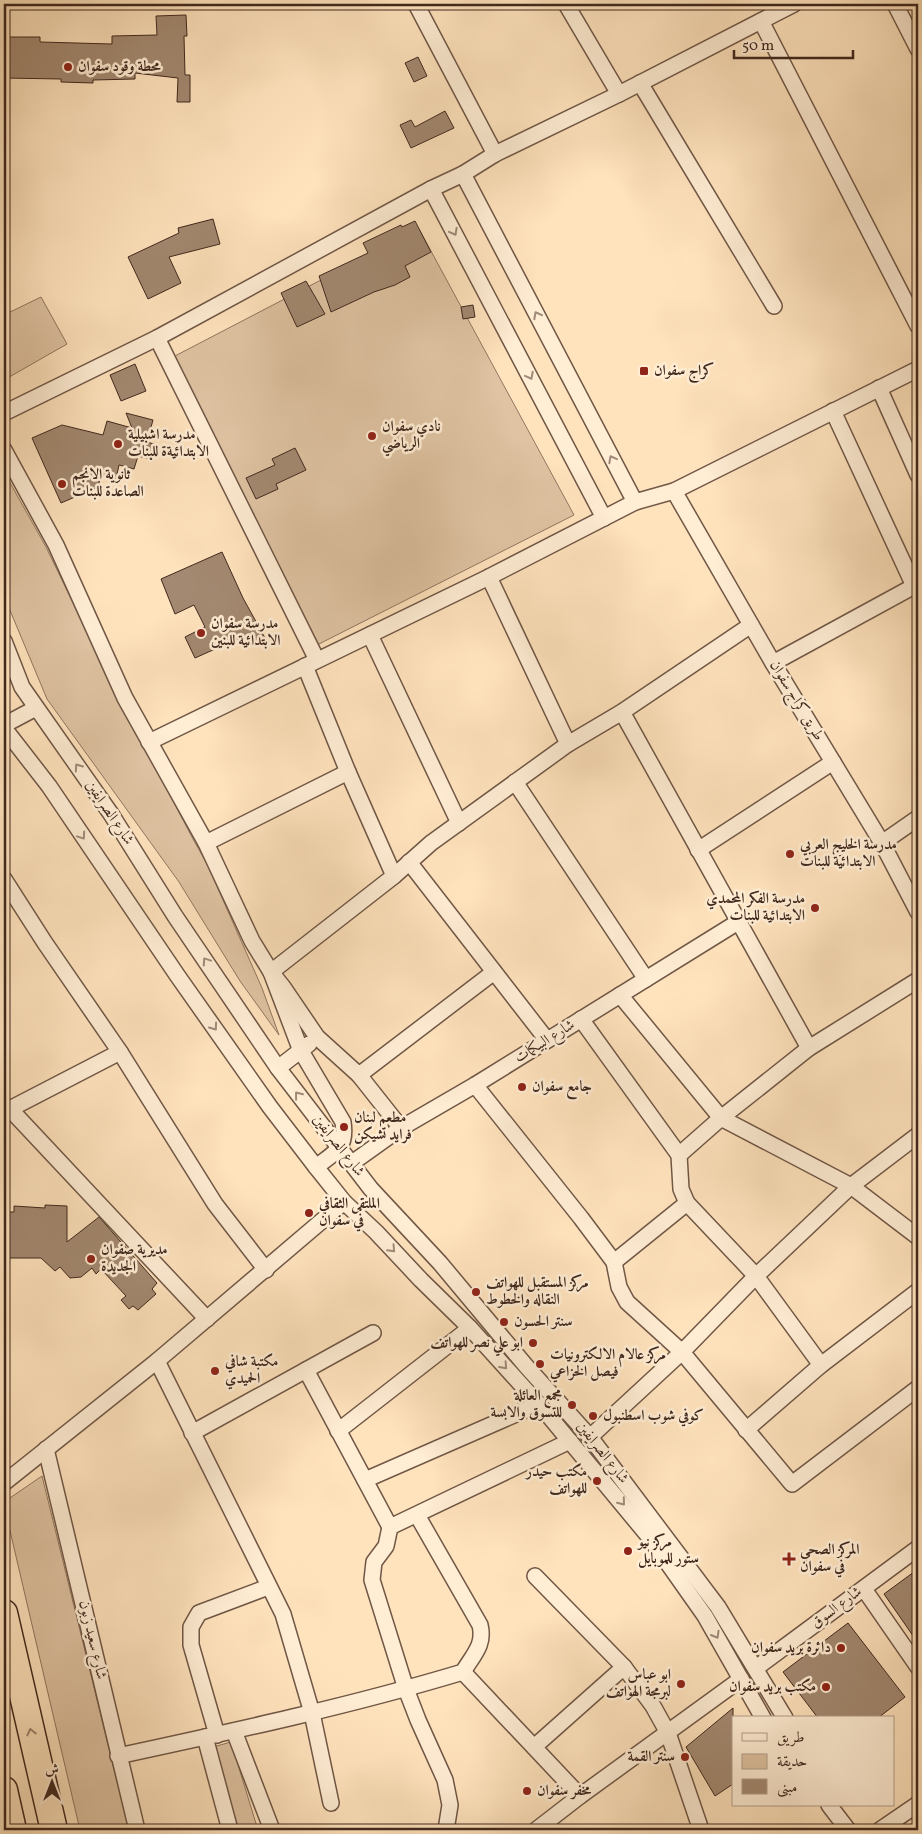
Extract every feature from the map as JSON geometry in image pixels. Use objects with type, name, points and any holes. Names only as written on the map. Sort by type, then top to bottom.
[{"type":"highway","points":[[4,1613],[54,1830]]},
{"type":"highway","points":[[4,1790],[13,1830]]},
{"type":"street","points":[[416,4],[495,154]]},
{"type":"street","points":[[566,4],[619,94]]},
{"type":"street","points":[[4,413],[157,338],[462,174],[495,154],[619,94],[794,4]]},
{"type":"street","points":[[895,4],[918,49]]},
{"type":"street","points":[[761,21],[918,326]]},
{"type":"street","points":[[640,83],[774,306]]},
{"type":"street","points":[[462,174],[634,502]]},
{"type":"street","points":[[431,189],[604,518]]},
{"type":"street","points":[[157,338],[241,504],[311,663],[348,772],[394,876]]},
{"type":"street","points":[[148,742],[489,577],[634,502],[674,491],[918,369]]},
{"type":"street","points":[[879,388],[918,475]]},
{"type":"street","points":[[773,663],[916,585],[832,412]]},
{"type":"street","points":[[4,450],[56,545],[125,698],[206,843],[252,941],[271,972],[283,986],[317,1037],[359,1075],[401,1128]]},
{"type":"street","name":"طريق كراج سفوان","points":[[674,491],[773,663],[882,843],[918,912]]},
{"type":"street","points":[[489,577],[568,744]]},
{"type":"street","points":[[271,972],[394,876],[431,843],[515,782],[568,744],[622,712],[751,625]]},
{"type":"street","points":[[370,635],[459,824]]},
{"type":"street","name":"شارع الصرايفين","points":[[4,642],[22,687],[111,814],[175,916],[278,1068],[341,1147],[371,1189],[440,1263],[526,1366],[590,1437],[718,1607],[784,1716]]},
{"type":"street","points":[[7,731],[36,708]]},
{"type":"street","points":[[622,712],[809,1048]]},
{"type":"street","name":"شارع الصرايفين","points":[[7,731],[49,786],[116,888],[270,1107],[344,1202],[470,1328],[539,1404],[650,1538],[705,1616],[762,1716]]},
{"type":"street","points":[[698,850],[832,762]]},
{"type":"street","points":[[206,843],[348,772]]},
{"type":"street","points":[[515,782],[646,979]]},
{"type":"street","points":[[882,843],[918,818]]},
{"type":"street","points":[[409,862],[547,1040]]},
{"type":"street","points":[[4,878],[45,943],[120,1052],[215,1204],[266,1270]]},
{"type":"street","name":"شارع البيكمات","points":[[352,1163],[401,1128],[475,1085],[738,922]]},
{"type":"street","points":[[271,972],[301,1051],[343,1122],[344,1134],[341,1147],[316,1167]]},
{"type":"street","points":[[359,1075],[494,972]]},
{"type":"street","points":[[679,1155],[721,1118],[809,1048],[918,980]]},
{"type":"street","points":[[620,995],[721,1118],[850,1186],[918,1237]]},
{"type":"street","points":[[581,1019],[679,1155],[681,1189],[687,1203],[756,1276],[821,1365]]},
{"type":"street","points":[[278,1068],[317,1037]]},
{"type":"street","points":[[120,1052],[7,1111],[207,1319]]},
{"type":"street","points":[[475,1085],[582,1218],[614,1262],[619,1287],[627,1302],[682,1352],[792,1484],[918,1388]]},
{"type":"street","points":[[590,1437],[682,1352],[756,1276],[850,1186],[918,1135]]},
{"type":"street","points":[[4,1483],[207,1319],[344,1202]]},
{"type":"street","points":[[614,1262],[687,1203]]},
{"type":"street","points":[[421,1280],[440,1263]]},
{"type":"street","points":[[746,1430],[821,1365],[918,1291]]},
{"type":"street","points":[[338,1431],[470,1328]]},
{"type":"street","points":[[192,1433],[373,1333]]},
{"type":"street","points":[[156,1361],[283,1614],[312,1713],[331,1803]]},
{"type":"street","points":[[306,1370],[390,1527],[386,1546],[374,1562],[372,1580],[406,1689],[445,1780],[450,1805],[446,1830]]},
{"type":"street","points":[[365,1480],[539,1404]]},
{"type":"street","points":[[390,1527],[570,1442]]},
{"type":"street","name":"شارع سعيد زبون","points":[[46,1449],[137,1830]]},
{"type":"street","points":[[118,1756],[312,1713],[463,1672],[480,1645],[483,1636],[480,1625],[417,1515]]},
{"type":"street","name":"شارع السوق","points":[[756,1668],[918,1548]]},
{"type":"street","points":[[535,1576],[624,1667],[653,1706],[668,1733],[701,1830]]},
{"type":"street","points":[[230,1830],[191,1645],[191,1626],[199,1613],[268,1587]]},
{"type":"street","points":[[864,1589],[918,1668]]},
{"type":"street","points":[[534,1746],[624,1667]]},
{"type":"street","points":[[463,1672],[580,1796]]},
{"type":"street","points":[[536,1830],[741,1679]]},
{"type":"street","points":[[234,1731],[272,1830]]},
{"type":"street","points":[[880,1830],[918,1805]]},
{"type":"street","points":[[831,1807],[848,1830]]},
{"type":"green space","name":"نادي سفوان الرياضي","points":[[419,229],[574,515],[317,645],[173,357]]},
{"type":"green space","points":[[41,297],[67,344],[4,380],[4,315]]},
{"type":"green space","points":[[4,472],[46,547],[120,700],[207,864],[262,988],[279,1035],[240,981],[179,882],[47,699],[4,596]]},
{"type":"green space","points":[[42,1476],[129,1830],[80,1830],[4,1505],[4,1502]]},
{"type":"green space","points":[[231,1742],[258,1830],[233,1830],[213,1747]]},
{"type":"building","points":[[186,15],[187,36],[184,36],[185,75],[190,75],[190,102],[177,102],[178,78],[135,73],[135,79],[93,80],[93,83],[61,82],[61,79],[4,78],[4,37],[40,37],[40,42],[112,44],[112,36],[157,35],[156,16]]},
{"type":"building","points":[[418,57],[427,76],[414,82],[405,63]]},
{"type":"building","points":[[445,111],[454,128],[411,148],[400,125],[411,120],[415,127]]},
{"type":"building","points":[[213,219],[220,244],[169,257],[181,283],[148,299],[128,257],[179,233],[178,228]]},
{"type":"building","points":[[415,221],[431,252],[405,266],[410,277],[331,312],[319,276],[368,253],[363,243],[401,225],[402,227]]},
{"type":"building","points":[[306,281],[325,314],[297,327],[281,293]]},
{"type":"building","points":[[473,305],[475,317],[463,319],[461,307]]},
{"type":"building","points":[[135,364],[146,391],[121,401],[110,375]]},
{"type":"building","points":[[126,413],[153,420],[147,442],[157,445],[153,460],[138,456],[134,469],[119,465],[116,479],[101,475],[98,487],[61,503],[32,438],[62,425],[103,435],[107,421],[132,428]]},
{"type":"building","points":[[295,448],[306,470],[276,484],[278,489],[256,499],[246,478],[275,465],[272,459]]},
{"type":"building","points":[[222,552],[243,598],[265,638],[247,647],[242,637],[195,658],[185,637],[205,627],[194,605],[175,614],[161,579]]},
{"type":"building","name":"مديرية صفوان الجديدة","points":[[45,1205],[67,1206],[67,1242],[99,1217],[157,1283],[152,1289],[156,1294],[138,1310],[133,1306],[129,1309],[121,1300],[126,1296],[101,1269],[96,1274],[92,1268],[81,1277],[70,1278],[60,1267],[55,1271],[41,1258],[4,1258],[6,1212],[14,1212],[14,1206],[45,1208]]},
{"type":"building","points":[[918,1569],[918,1643],[884,1594]]},
{"type":"building","name":"دائرة بريد سفوان","points":[[848,1623],[905,1697],[881,1716],[816,1716],[783,1672]]},
{"type":"building","points":[[733,1708],[732,1785],[715,1796],[686,1747]]},
{"type":"place","name":"محطة وقود سفوان","points":[[68,67]]},
{"type":"place","name":"كراج سفوان","points":[[644,371]]},
{"type":"place","name":"نادي سفوان الرياضي","points":[[372,436]]},
{"type":"place","name":"مدرسة اشبيلية الابتدائيةة للبنات","points":[[118,444]]},
{"type":"place","name":"ثانوية الانجم الصاعدة للبنات","points":[[62,484]]},
{"type":"place","name":"مدرسة سفوان الابتدائية للبنين","points":[[201,633]]},
{"type":"place","name":"مدرسة الخليج العربي الابتدائية للبنات","points":[[790,854]]},
{"type":"place","name":"مدرسة الفكر المحمدي الابتدائية للبنات","points":[[815,908]]},
{"type":"place","name":"جامع سفوان","points":[[522,1087]]},
{"type":"place","name":"مطعم لبنان فرايد تشيكن","points":[[344,1127]]},
{"type":"place","name":"الملتقى الثقافي في سفوان","points":[[309,1213]]},
{"type":"place","name":"مديرية صفوان الجديدة","points":[[91,1259]]},
{"type":"place","name":"مركز المستقبل للهواتف النقاله والخطوط","points":[[476,1292]]},
{"type":"place","name":"سنتر الحسون","points":[[504,1322]]},
{"type":"place","name":"ابو علي نصر للهواتف","points":[[533,1343]]},
{"type":"place","name":"مركز عالام الالكترونيات فيصل الخزاعي","points":[[540,1364]]},
{"type":"place","name":"مكتبة شافي الحميدي","points":[[215,1371]]},
{"type":"place","name":"مجمع العائلة للتسوق والابسة","points":[[572,1405]]},
{"type":"place","name":"كوفي شوب اسطنبول","points":[[593,1416]]},
{"type":"place","name":"مكتب حيدر للهواتف","points":[[597,1481]]},
{"type":"place","name":"مركز نيو ستور للموبايل","points":[[628,1551]]},
{"type":"place","name":"المركز الصحي في سفوان","points":[[789,1559]]},
{"type":"place","name":"دائرة بريد سفوان","points":[[841,1648]]},
{"type":"place","name":"ابو عباس لبرمجة الهواتف","points":[[681,1684]]},
{"type":"place","name":"مكتب بريد سفوان","points":[[826,1687]]},
{"type":"place","name":"سنتر القمة","points":[[685,1757]]},
{"type":"place","name":"مخفر سفوان","points":[[527,1791]]}]
